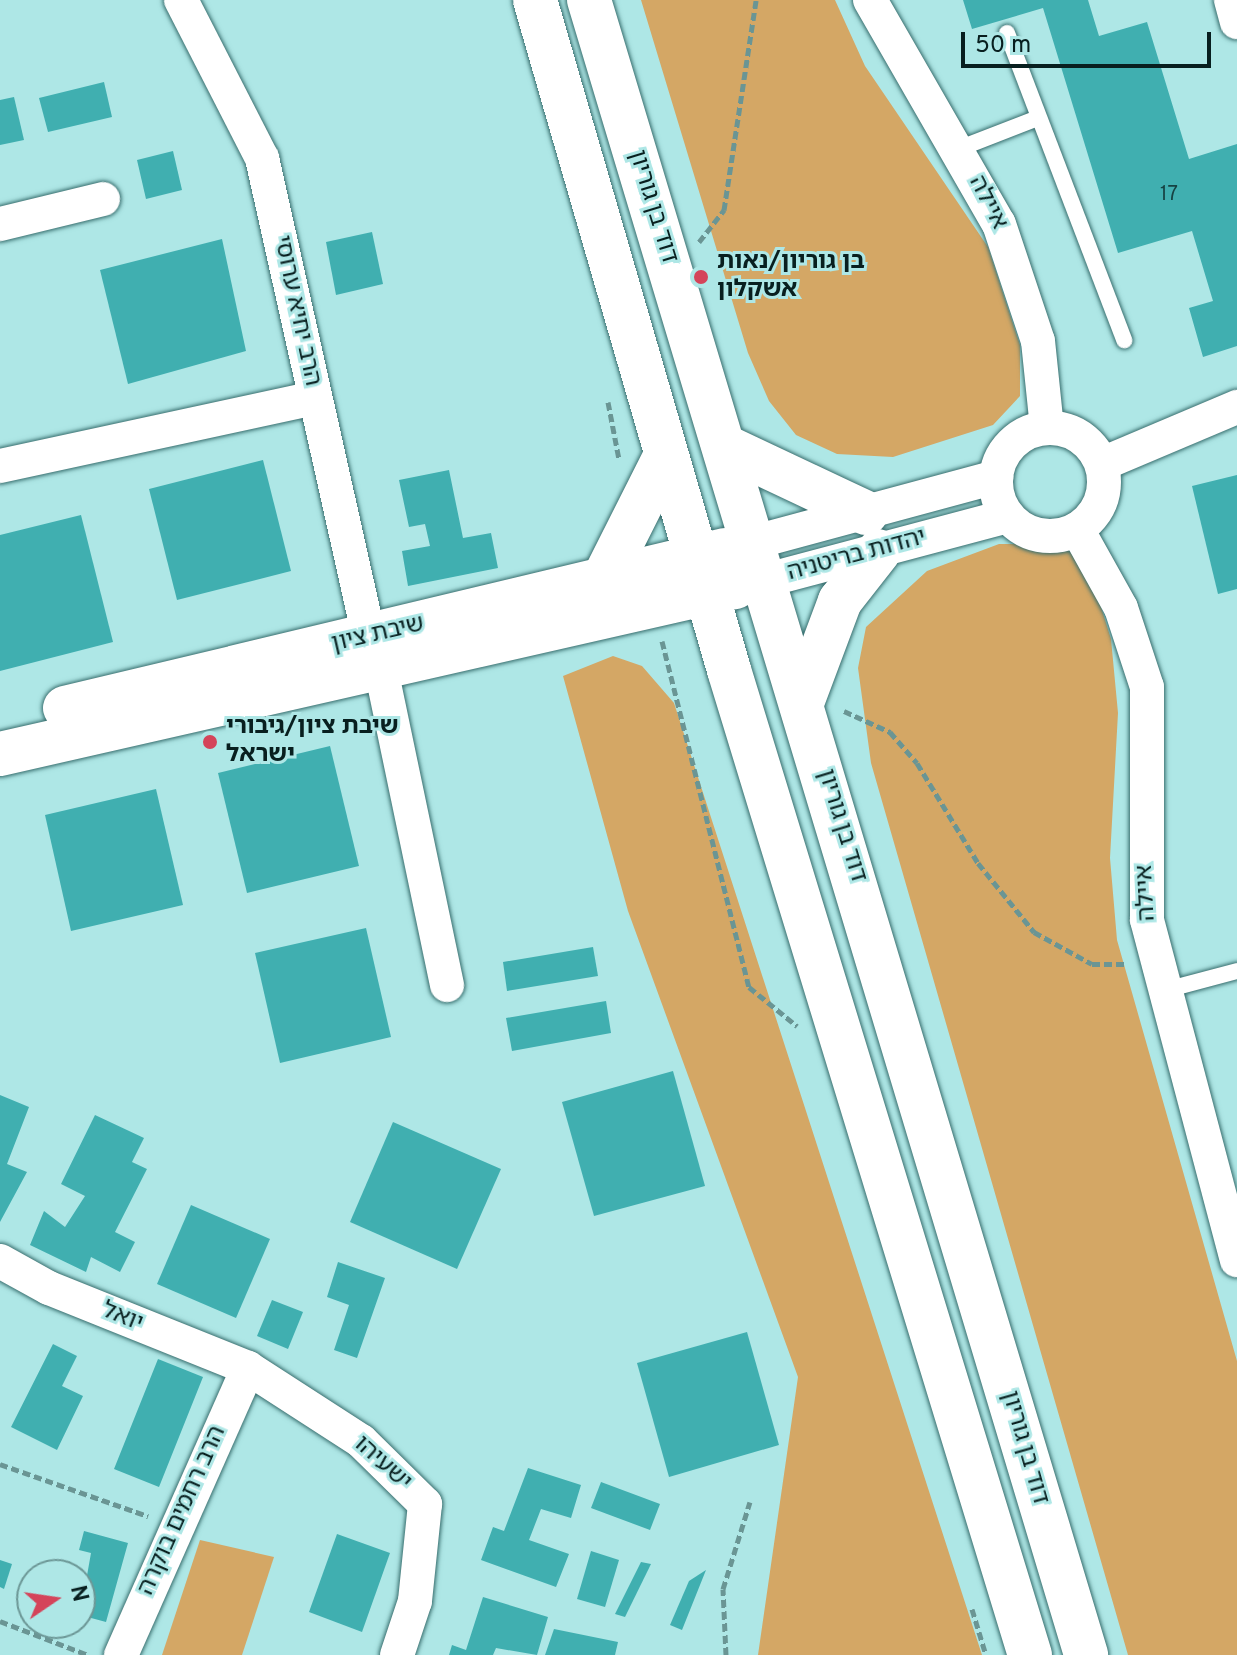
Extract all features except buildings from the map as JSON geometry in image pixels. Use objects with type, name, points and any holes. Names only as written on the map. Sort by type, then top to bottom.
[{"type":"main road","points":[[535,0],[729,670],[1030,1655]]},
{"type":"main road","name":"דוד בן גוריון","points":[[589,0],[805,706],[1086,1655]]},
{"type":"main road","points":[[726,447],[872,532],[840,601],[805,706]]},
{"type":"main road","points":[[666,455],[616,596],[701,638],[729,670]]},
{"type":"main road","name":"יהדות בריטניה","points":[[701,575],[761,561]]},
{"type":"main road","name":"שיבת ציון","points":[[0,754],[375,653],[701,575]]},
{"type":"main road","name":"שיבת ציון","points":[[0,723],[375,653]]},
{"type":"street","name":"הרב יחיא ערוסי","points":[[181,0],[262,158],[447,985]]},
{"type":"street","name":"איילה","points":[[870,0],[958,149],[1020,279],[1038,341],[1047,428]]},
{"type":"street","points":[[1231,0],[1237,22]]},
{"type":"street","points":[[0,224],[103,199]]},
{"type":"street","points":[[0,466],[315,398]]},
{"type":"street","points":[[1102,464],[1237,407]]},
{"type":"street","points":[[1047,428],[1079,436],[1102,464],[1103,498],[1077,529],[1039,536],[1007,516],[996,477],[1012,443],[1047,428]]},
{"type":"street","name":"יהדות בריטניה","points":[[872,532],[996,477]]},
{"type":"street","name":"יהדות בריטניה","points":[[761,561],[872,532],[1007,516]]},
{"type":"street","name":"איילה","points":[[1077,529],[1121,608],[1147,687],[1147,920],[1158,977],[1237,1260]]},
{"type":"street","name":"יואל","points":[[0,1261],[49,1288],[248,1368]]},
{"type":"street","name":"הרב רחמים בוקרה","points":[[121,1655],[175,1525],[248,1368]]},
{"type":"street","name":"ישעיהו","points":[[248,1368],[361,1441],[425,1504],[415,1601],[397,1655]]},
{"type":"lane","points":[[1007,33],[1124,340]]},
{"type":"lane","points":[[958,149],[1038,118]]},
{"type":"lane","points":[[1158,977],[1237,971]]},
{"type":"path","points":[[669,263],[705,238],[724,210],[756,0]]},
{"type":"path","points":[[662,644],[749,987],[799,1027],[803,1042]]},
{"type":"path","points":[[805,706],[846,711],[890,732],[1034,932],[1092,964],[1158,977]]},
{"type":"path","points":[[0,1464],[175,1525]]},
{"type":"path","points":[[726,1655],[723,1589],[750,1502]]},
{"type":"path","points":[[968,1595],[986,1655]]},
{"type":"path","points":[[0,1621],[89,1655]]},
{"type":"shaded area","points":[[641,0],[835,0],[865,66],[988,247],[1020,345],[1020,396],[993,425],[893,457],[837,454],[796,435],[769,401],[748,353]]},
{"type":"shaded area","points":[[999,544],[1064,544],[1093,581],[1111,639],[1118,713],[1110,858],[1117,940],[1237,1361],[1237,1655],[1128,1655],[871,763],[858,668],[866,627],[927,571]]},
{"type":"shaded area","points":[[613,656],[642,666],[674,703],[982,1655],[758,1655],[798,1377],[628,911],[563,676]]},
{"type":"shaded area","points":[[200,1540],[274,1557],[242,1655],[162,1655]]},
{"type":"place","name":"בן גוריון/נאות אשקלון","points":[[701,277]]},
{"type":"place","name":"שיבת ציון/גיבורי ישראל","points":[[210,742]]}]
